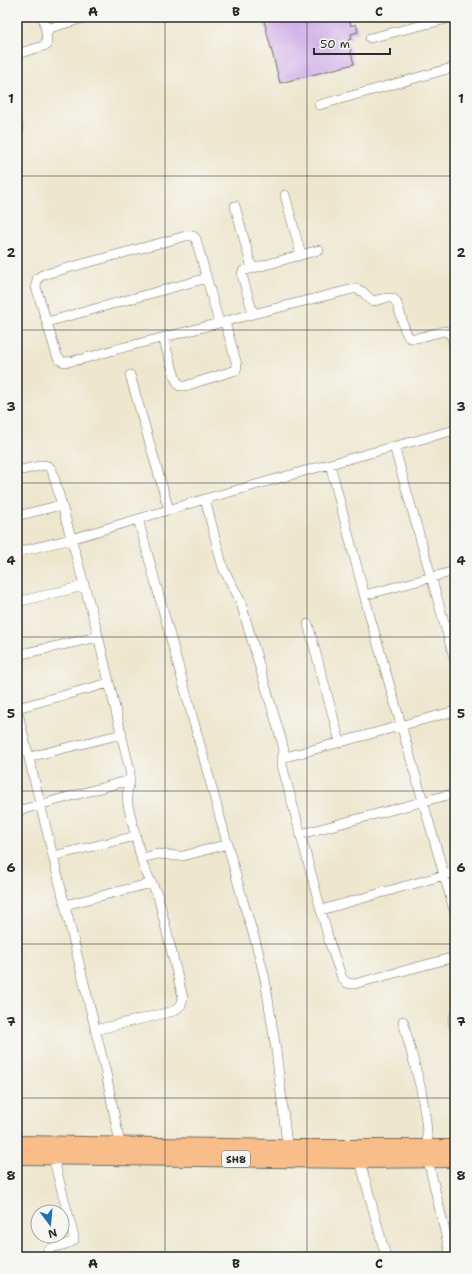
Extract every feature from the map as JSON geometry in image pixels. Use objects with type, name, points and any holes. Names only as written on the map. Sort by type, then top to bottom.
[{"type":"main road","name":"SH8","points":[[17,1143],[121,1151],[288,1154],[428,1153],[455,1160]]},
{"type":"main road","name":"SH8","points":[[288,1154],[360,1161],[428,1153],[455,1147]]},
{"type":"main road","name":"SH8","points":[[17,1157],[53,1157],[121,1151]]},
{"type":"street","points":[[17,54],[46,46],[48,43],[43,17]]},
{"type":"street","points":[[46,30],[88,17]]},
{"type":"street","points":[[370,38],[455,18]]},
{"type":"street","points":[[319,105],[455,67]]},
{"type":"street","points":[[17,122],[19,130],[17,134]]},
{"type":"street","points":[[285,195],[301,255]]},
{"type":"street","points":[[235,206],[252,268]]},
{"type":"street","points":[[163,338],[176,380],[180,386],[185,386],[235,372],[236,370],[237,365],[222,322],[206,278],[196,239],[191,235],[42,275],[37,279],[36,287],[57,356],[64,362],[163,338],[222,322],[331,294],[357,289],[363,292],[372,302],[391,298],[394,299],[398,305],[405,332],[410,338],[417,338],[444,331],[450,334],[455,349]]},
{"type":"street","points":[[253,314],[242,275],[243,271],[319,250]]},
{"type":"street","points":[[47,322],[206,278]]},
{"type":"street","points":[[130,375],[169,510]]},
{"type":"street","points":[[17,552],[71,539],[205,499],[455,430]]},
{"type":"street","points":[[394,446],[455,661]]},
{"type":"street","points":[[330,464],[365,595],[455,913]]},
{"type":"street","points":[[17,471],[44,465],[50,467],[98,636],[122,734],[130,771],[127,794],[136,836],[146,873],[158,896],[183,998],[178,1009],[174,1011],[95,1030]]},
{"type":"street","points":[[205,499],[223,568],[240,600],[284,747],[282,765],[321,910],[342,978],[347,984],[354,984],[455,957]]},
{"type":"street","points":[[17,516],[61,505]]},
{"type":"street","points":[[138,519],[265,979],[276,1050],[288,1154]]},
{"type":"street","points":[[365,595],[455,571]]},
{"type":"street","points":[[17,602],[84,586]]},
{"type":"street","points":[[308,624],[340,742]]},
{"type":"street","points":[[17,655],[98,636]]},
{"type":"street","points":[[109,683],[17,708],[106,1073],[121,1151]]},
{"type":"street","points":[[282,758],[455,711]]},
{"type":"street","points":[[29,757],[122,734]]},
{"type":"street","points":[[17,812],[130,780]]},
{"type":"street","points":[[301,834],[455,793]]},
{"type":"street","points":[[53,856],[136,836]]},
{"type":"street","points":[[142,858],[163,854],[183,856],[228,844]]},
{"type":"street","points":[[321,910],[455,872]]},
{"type":"street","points":[[65,905],[152,883]]},
{"type":"street","points":[[455,1015],[453,1021],[455,1030]]},
{"type":"street","points":[[403,1022],[421,1089],[426,1121],[428,1153],[452,1257]]},
{"type":"street","points":[[46,1257],[47,1252],[52,1248],[70,1243],[74,1240],[53,1157]]},
{"type":"street","points":[[360,1161],[386,1257]]},
{"type":"building","points":[[263,17],[349,17],[351,26],[356,24],[358,32],[351,34],[352,39],[348,40],[354,64],[280,83]]}]
